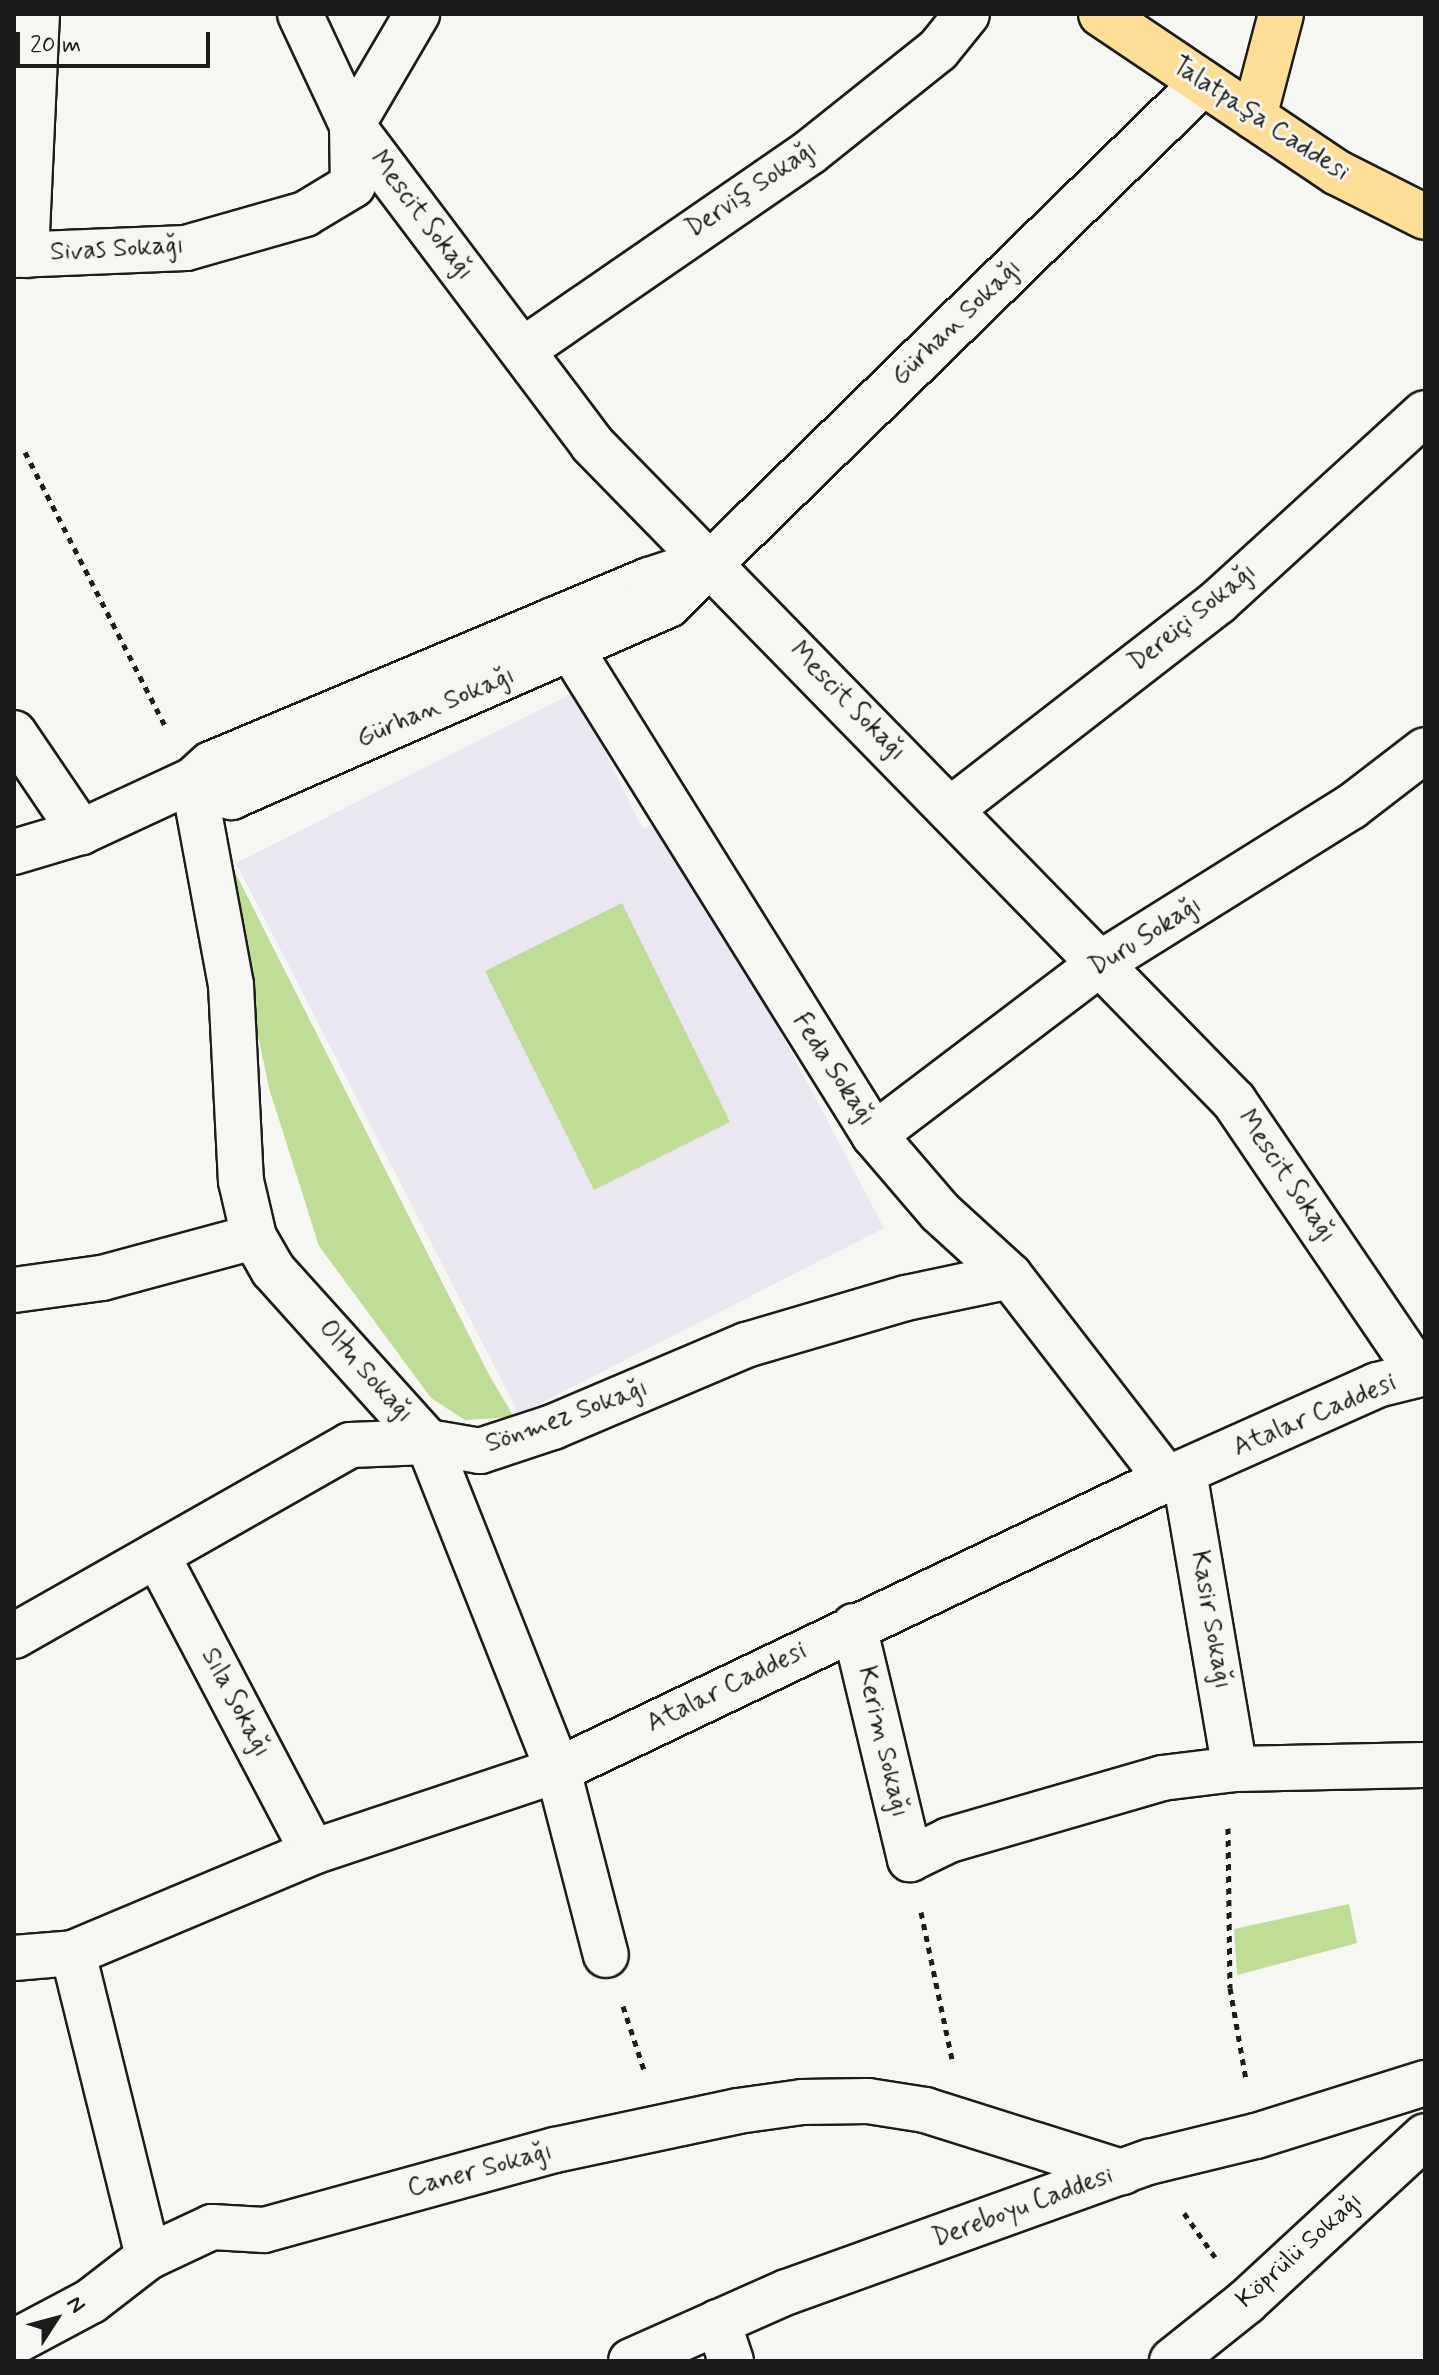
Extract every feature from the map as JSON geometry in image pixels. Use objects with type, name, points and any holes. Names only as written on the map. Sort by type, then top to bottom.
[{"type":"main road","name":"Talatpaşa Caddesi","points":[[1101,14],[1338,173],[1425,217]]},
{"type":"main road","points":[[1254,117],[1281,14]]},
{"type":"street","points":[[20,255],[37,14]]},
{"type":"street","name":"Mescit Sokağı","points":[[300,14],[352,125],[592,444],[1234,1101],[1422,1373]]},
{"type":"street","points":[[352,125],[417,14]]},
{"type":"street","name":"Derviş Sokağı","points":[[523,350],[810,152],[938,50],[967,14]]},
{"type":"street","name":"Gürhan Sokağı","points":[[14,852],[81,832],[193,780],[211,764],[562,635],[708,561],[1203,83]]},
{"type":"street","name":"Sivas Sokağı","points":[[20,255],[186,248],[305,214],[353,185],[352,125]]},
{"type":"street","name":"Dereiçi Sokağı","points":[[950,810],[1218,602],[1425,413]]},
{"type":"street","name":"Feda Sokağı","points":[[562,635],[874,1135],[940,1212],[1010,1276],[1176,1476]]},
{"type":"street","points":[[14,733],[81,832]]},
{"type":"street","name":"Duru Sokağı","points":[[874,1135],[1101,963],[1351,807],[1425,750]]},
{"type":"street","name":"Oltu Sokağı","points":[[193,780],[231,985],[241,1181],[254,1237],[273,1270],[428,1442],[558,1770],[606,1955]]},
{"type":"street","points":[[14,1290],[102,1278],[254,1237]]},
{"type":"street","name":"Sönmez Sokağı","points":[[14,1636],[350,1445],[428,1442],[480,1451],[553,1427],[746,1345],[906,1298],[1010,1276]]},
{"type":"street","name":"Atalar Caddesi","points":[[14,1958],[73,1953],[313,1852],[558,1770],[854,1626],[1176,1476],[1377,1385],[1422,1373]]},
{"type":"street","name":"Kasir Sokağı","points":[[1176,1476],[1235,1769]]},
{"type":"street","name":"Sıla Sokağı","points":[[157,1555],[313,1852]]},
{"type":"street","name":"Kerim Sokağı","points":[[854,1626],[910,1859]]},
{"type":"street","points":[[910,1859],[949,1840],[1162,1778],[1235,1769],[1425,1765]]},
{"type":"street","points":[[73,1953],[148,2257]]},
{"type":"street","name":"Dereboyu Caddesi","points":[[631,2361],[725,2341],[787,2292],[1136,2167],[1256,2136],[1425,2083]]},
{"type":"street","name":"Caner Sokağı","points":[[14,2342],[91,2301],[148,2257],[212,2227],[264,2230],[555,2150],[751,2109],[828,2101],[925,2110],[1136,2167]]},
{"type":"street","name":"Köprülü Sokağı","points":[[1172,2361],[1246,2302],[1425,2136]]},
{"type":"path","points":[[25,452],[193,780]]},
{"type":"path","points":[[1235,1769],[1227,1862],[1230,1988],[1256,2136]]},
{"type":"path","points":[[910,1859],[965,2123]]},
{"type":"path","points":[[606,1955],[663,2127]]},
{"type":"path","points":[[1136,2167],[1246,2302]]},
{"type":"shaded area","points":[[575,692],[643,829],[667,817],[884,1228],[519,1414],[236,863]]},
{"type":"green space","points":[[235,872],[488,1373],[514,1417],[465,1420],[431,1398],[319,1246],[269,1088],[225,877]]},
{"type":"green space","points":[[622,903],[730,1122],[594,1190],[485,971]]},
{"type":"green space","points":[[1349,1904],[1357,1943],[1237,1975],[1234,1929]]}]
